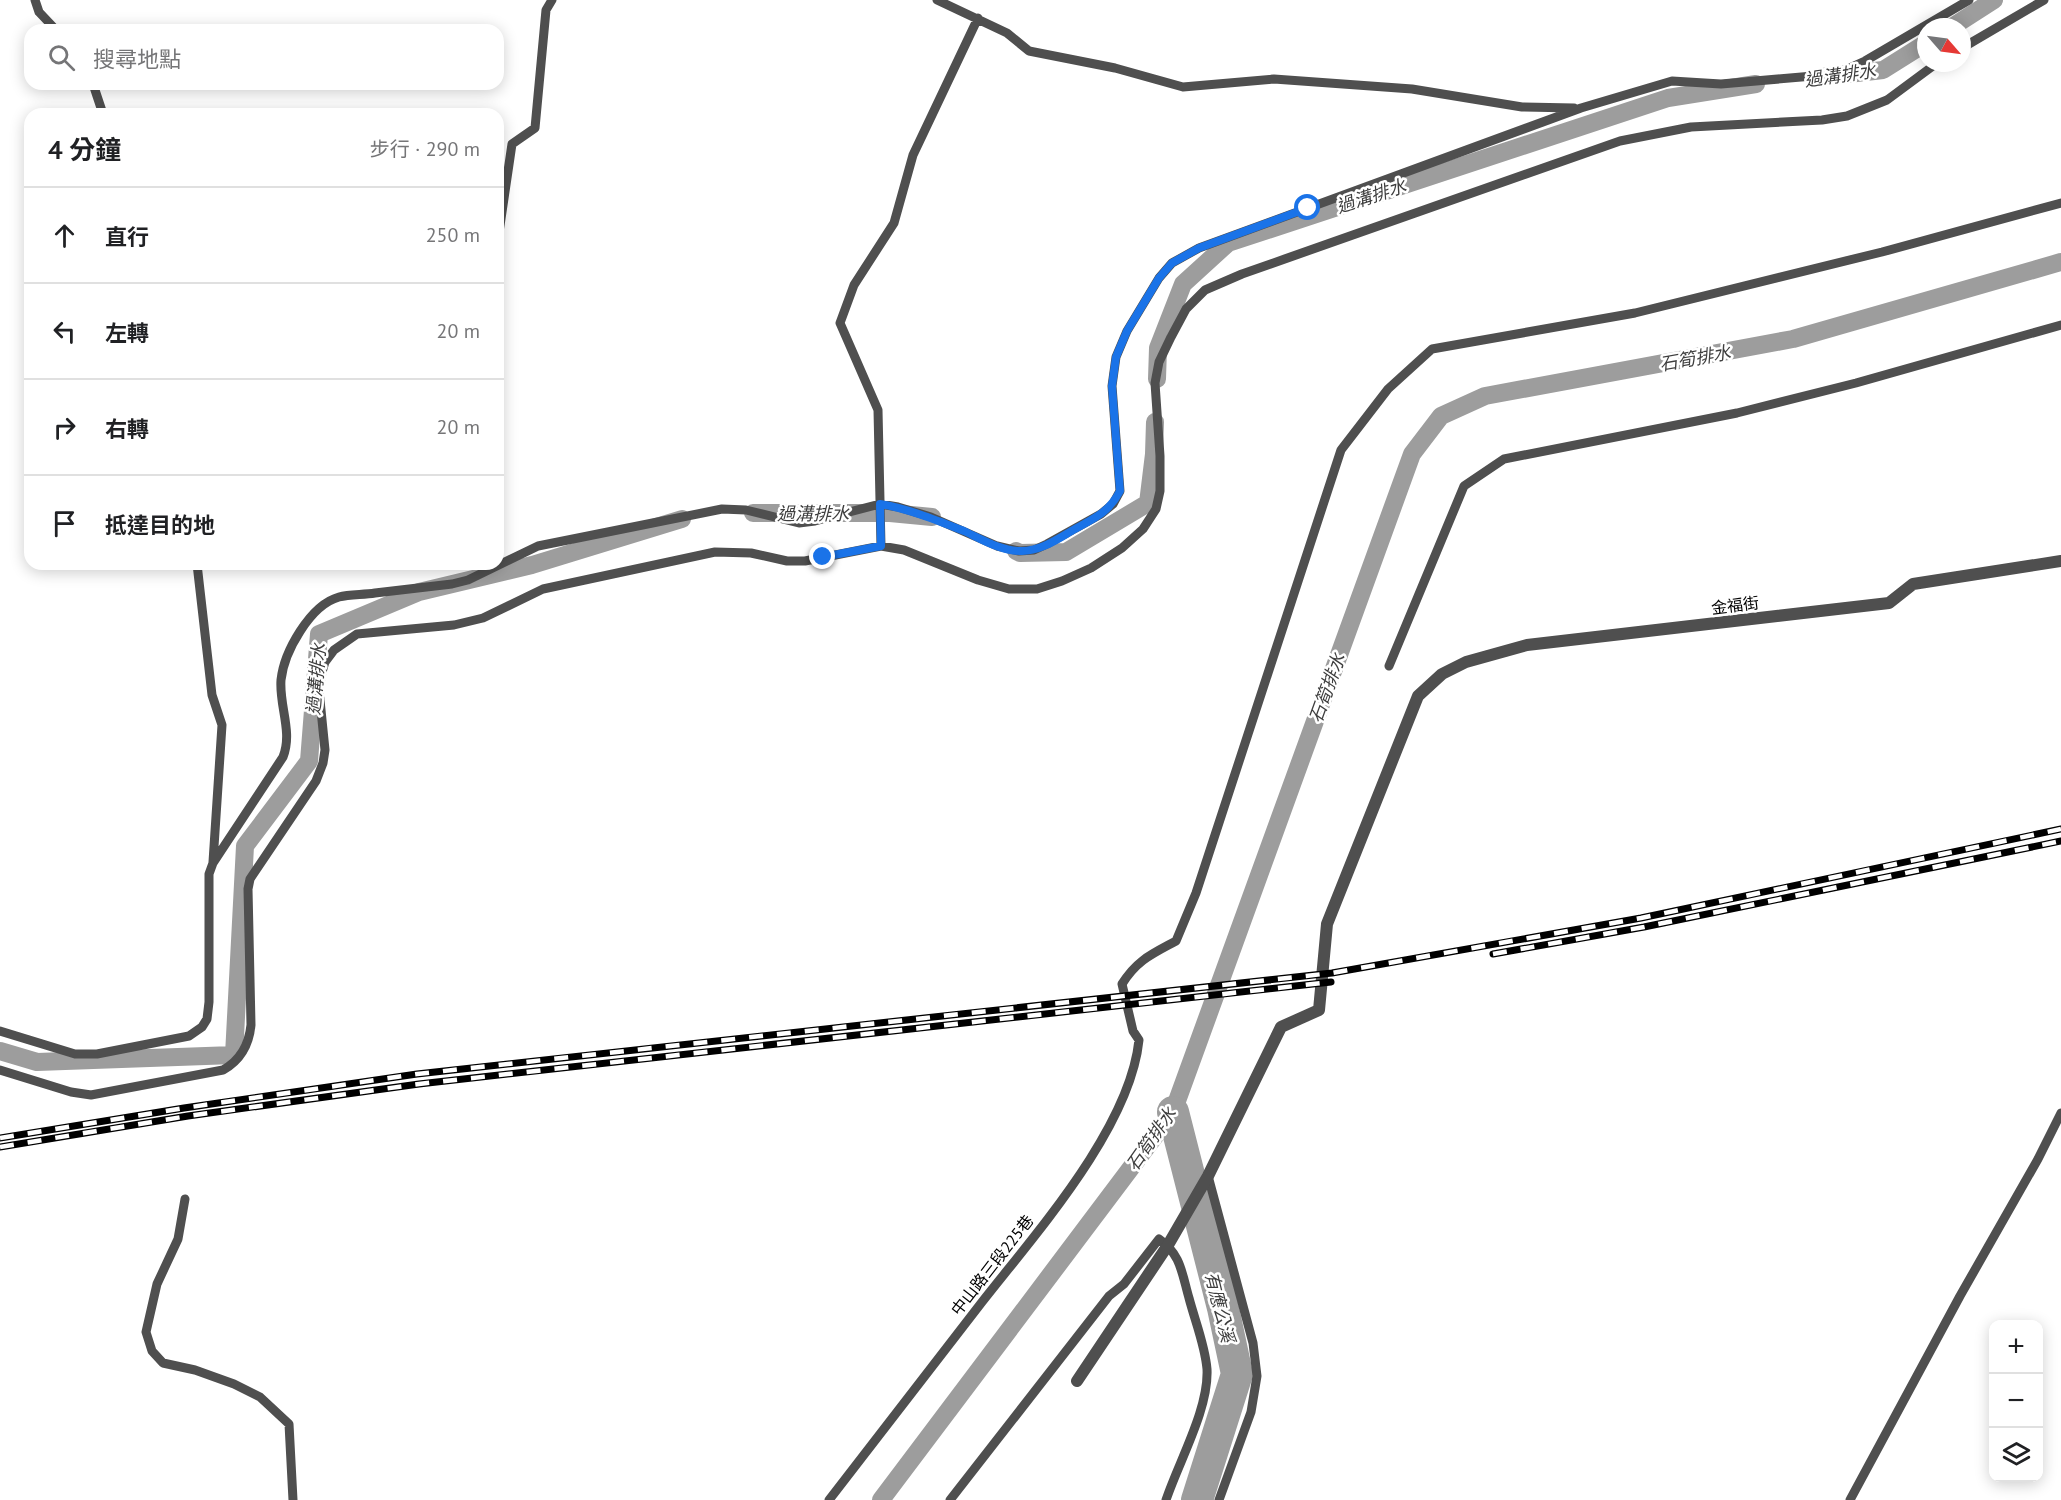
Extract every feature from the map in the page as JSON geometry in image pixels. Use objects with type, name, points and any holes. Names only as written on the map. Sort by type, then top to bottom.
[{"type":"street","name":"金福街","points":[[1208,1176],[1281,1027],[1319,1010],[1327,924],[1418,696],[1442,674],[1466,662],[1527,645],[1889,603],[1913,584],[2061,561]]},
{"type":"street","points":[[1077,1381],[1168,1245],[1208,1176]]},
{"type":"lane","points":[[35,0],[39,12],[50,24]]},
{"type":"lane","points":[[504,198],[512,144],[535,128],[546,10],[552,0]]},
{"type":"lane","points":[[937,0],[1007,33],[1029,51],[1115,68],[1183,87],[1274,79],[1412,89],[1522,107],[1581,108]]},
{"type":"lane","points":[[504,562],[538,546],[722,510],[746,510],[799,523],[880,504],[931,517],[997,546],[1019,552],[1034,550],[1101,514],[1113,504],[1120,491],[1112,386],[1116,357],[1132,322],[1159,278],[1172,263],[1199,248],[1581,108],[1672,81],[1721,84],[1813,76],[1845,70],[1865,61],[1969,0]]},
{"type":"lane","points":[[1971,43],[2044,0]]},
{"type":"lane","points":[[881,546],[878,410],[840,323],[854,285],[894,223],[913,155],[978,18]]},
{"type":"lane","points":[[0,1071],[71,1092],[91,1095],[223,1070],[238,1059],[250,1034],[248,889],[250,879],[316,780],[323,764],[325,750],[319,690],[322,672],[325,662],[334,650],[357,634],[454,625],[483,618],[543,589],[703,553],[751,552],[787,561],[805,561],[881,546],[904,550],[978,580],[1009,589],[1037,589],[1062,581],[1091,568],[1122,548],[1143,529],[1156,509],[1160,491],[1160,456],[1155,383],[1160,362],[1186,309],[1205,290],[1242,274],[1620,141],[1691,127],[1822,120],[1847,116],[1887,100],[1925,72]]},
{"type":"lane","points":[[95,90],[101,108]]},
{"type":"lane","name":"中山路三段225巷","points":[[829,1500],[1070,1188],[1108,1128],[1132,1077],[1139,1040],[1133,1031],[1122,984],[1143,958],[1176,941],[1196,893],[1341,450],[1388,389],[1432,349],[1635,313],[1882,252],[2061,202]]},
{"type":"lane","points":[[1389,666],[1464,486],[1504,459],[1737,413],[1856,383],[2061,325]]},
{"type":"lane","points":[[0,1031],[75,1053],[97,1054],[189,1036],[202,1027],[207,1019],[209,874],[213,862],[222,725],[212,695],[198,570]]},
{"type":"lane","points":[[213,862],[287,748],[281,700],[281,679],[291,647],[310,619],[337,597],[452,585],[487,570]]},
{"type":"lane","points":[[1850,1500],[1960,1296],[2038,1159],[2061,1113]]},
{"type":"lane","points":[[1208,1176],[1253,1343],[1257,1376],[1251,1412],[1220,1500]]},
{"type":"lane","points":[[185,1199],[178,1239],[157,1284],[146,1332],[152,1351],[163,1363],[195,1370],[234,1384],[260,1397],[289,1424],[293,1500]]},
{"type":"lane","points":[[950,1500],[1109,1296],[1124,1284],[1159,1239],[1168,1245],[1177,1256],[1203,1349],[1207,1382],[1200,1412],[1167,1500]]},
{"type":"waterway","name":"過溝排水","points":[[1966,18],[1994,0]]},
{"type":"waterway","name":"過溝排水","points":[[1822,77],[1883,70],[1917,49]]},
{"type":"waterway","name":"過溝排水","points":[[1157,379],[1158,348],[1183,284],[1228,243],[1668,98],[1756,84]]},
{"type":"waterway","name":"石筍排水","points":[[881,1500],[1173,1112],[1412,454],[1441,416],[1485,396],[1793,339],[2061,262]]},
{"type":"waterway","name":"過溝排水","points":[[1016,551],[1020,553],[1066,552],[1148,503],[1155,422]]},
{"type":"waterway","name":"過溝排水","points":[[753,513],[890,513],[932,517]]},
{"type":"waterway","name":"過溝排水","points":[[0,1051],[37,1062],[234,1055],[245,846],[309,761],[319,634],[419,592],[532,565],[682,519]]},
{"type":"waterway","name":"有應公溪","points":[[1173,1112],[1223,1308],[1237,1374],[1197,1500]]},
{"type":"railway","points":[[0,1138],[417,1074],[1332,973],[1641,918],[2061,829]]},
{"type":"railway","points":[[1493,954],[1644,927],[2061,841]]},
{"type":"railway","points":[[0,1147],[188,1116],[419,1084],[1331,982]]},
{"type":"route","points":[[823,557],[881,546],[880,504],[931,517],[997,546],[1019,552],[1034,550],[1047,544],[1101,514],[1113,504],[1120,491],[1112,386],[1116,357],[1127,331],[1159,278],[1172,263],[1199,248],[1308,208]]}]
